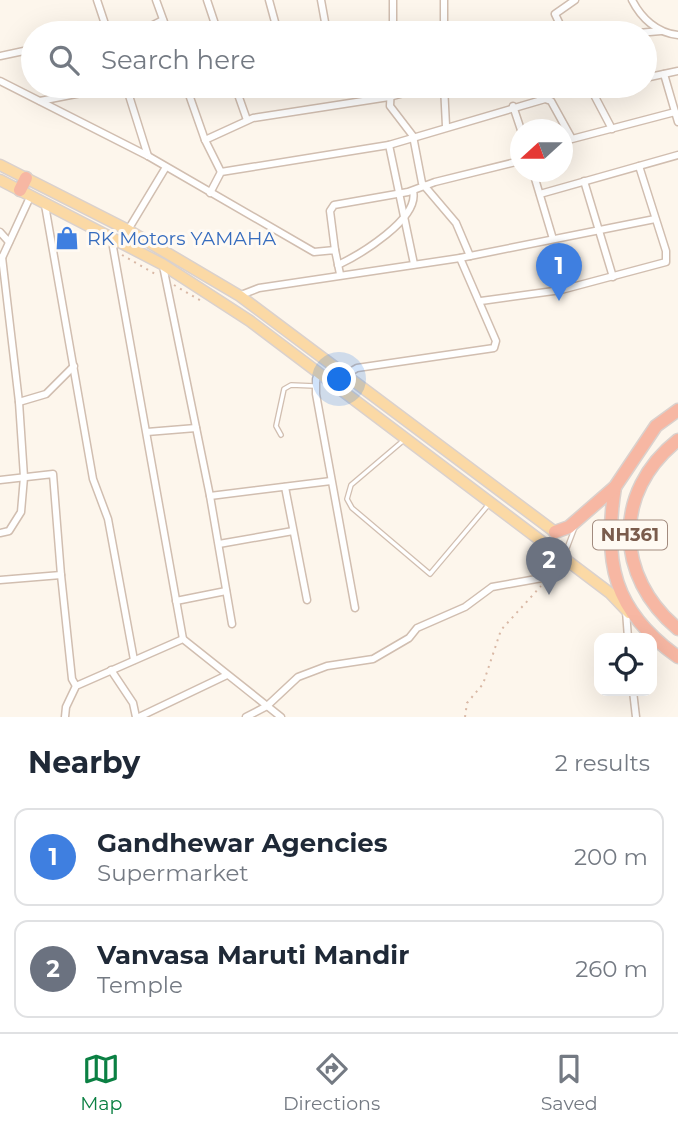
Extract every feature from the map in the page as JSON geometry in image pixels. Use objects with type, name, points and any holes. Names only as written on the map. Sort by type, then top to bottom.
[{"type":"highway","points":[[555,532],[569,527],[615,487],[656,426],[678,410]]},
{"type":"highway","name":"NH361","points":[[678,440],[655,463],[643,481],[629,528],[635,572],[654,606],[678,629]]},
{"type":"highway","points":[[615,487],[609,532],[616,579],[629,607],[678,657]]},
{"type":"highway","points":[[654,606],[678,618]]},
{"type":"highway","points":[[658,636],[678,646]]},
{"type":"main road","points":[[0,165],[45,203],[162,264],[250,321],[564,558],[658,636]]},
{"type":"main road","points":[[0,180],[128,230],[240,296],[555,532]]},
{"type":"street","points":[[97,0],[103,21]]},
{"type":"street","points":[[156,0],[163,20]]},
{"type":"street","points":[[207,0],[214,21]]},
{"type":"street","points":[[269,0],[273,21]]},
{"type":"street","points":[[321,0],[325,21]]},
{"type":"street","points":[[393,0],[393,21]]},
{"type":"street","points":[[444,0],[444,21]]},
{"type":"street","points":[[558,21],[555,14],[575,0]]},
{"type":"street","points":[[632,0],[649,21]]},
{"type":"street","points":[[657,28],[661,31]]},
{"type":"street","points":[[657,31],[678,35]]},
{"type":"street","points":[[0,56],[21,52]]},
{"type":"street","points":[[657,75],[678,71]]},
{"type":"street","points":[[664,74],[678,122]]},
{"type":"street","points":[[0,81],[21,92]]},
{"type":"street","points":[[34,98],[148,156],[314,252],[335,250]]},
{"type":"street","points":[[40,101],[55,98]]},
{"type":"street","points":[[130,98],[148,156]]},
{"type":"street","points":[[190,98],[205,140],[221,172]]},
{"type":"street","points":[[239,98],[247,120]]},
{"type":"street","points":[[205,140],[247,120],[383,98]]},
{"type":"street","points":[[389,98],[392,110],[414,136],[424,186],[456,223],[470,256]]},
{"type":"street","points":[[445,98],[446,126]]},
{"type":"street","points":[[595,98],[611,129]]},
{"type":"street","points":[[221,172],[388,145],[513,106],[548,99],[572,139],[675,112]]},
{"type":"street","points":[[513,106],[517,119]]},
{"type":"street","points":[[388,145],[414,264]]},
{"type":"street","points":[[540,194],[678,155]]},
{"type":"street","points":[[340,274],[330,211],[334,205],[398,195],[510,164]]},
{"type":"street","points":[[481,301],[561,290],[666,262],[666,251],[639,166]]},
{"type":"street","points":[[166,167],[128,230],[116,242],[114,253],[183,639],[281,717]]},
{"type":"street","points":[[210,193],[221,172]]},
{"type":"street","points":[[584,181],[613,277]]},
{"type":"street","points":[[536,182],[553,239]]},
{"type":"street","points":[[0,533],[9,531],[21,512],[24,477],[19,402],[1,259],[26,188]]},
{"type":"street","points":[[338,265],[371,247],[403,218],[413,203],[413,191]]},
{"type":"street","points":[[45,203],[93,479],[108,519],[111,549],[134,660]]},
{"type":"street","points":[[240,296],[259,288],[460,258],[654,219]]},
{"type":"street","points":[[0,232],[9,242]]},
{"type":"street","points":[[345,374],[357,368],[489,350],[496,341],[481,301],[460,258]]},
{"type":"street","points":[[162,264],[210,496],[232,624]]},
{"type":"street","points":[[19,402],[46,394],[74,366]]},
{"type":"street","points":[[320,373],[315,386],[355,608]]},
{"type":"street","points":[[147,432],[196,428]]},
{"type":"street","points":[[0,480],[53,474],[72,680],[76,686]]},
{"type":"street","points":[[210,496],[331,481]]},
{"type":"street","points":[[285,487],[307,600]]},
{"type":"street","points":[[219,544],[293,531]]},
{"type":"street","points":[[246,717],[268,707],[289,685],[310,672],[373,659],[410,638],[417,628],[465,607],[492,587],[542,578],[564,558]]},
{"type":"street","points":[[0,580],[61,575]]},
{"type":"street","points":[[176,601],[226,591]]},
{"type":"street","points":[[626,610],[628,633]]},
{"type":"street","points":[[65,717],[66,707],[76,686],[183,639]]},
{"type":"street","points":[[111,670],[132,703],[137,717],[227,675]]},
{"type":"street","points":[[634,696],[636,717]]},
{"type":"street","points":[[267,717],[268,707]]},
{"type":"lane","points":[[281,435],[276,426],[285,389],[291,385],[315,386]]},
{"type":"lane","points":[[405,438],[351,485],[347,499],[352,508],[430,574],[490,502]]},
{"type":"lane","points":[[564,558],[578,520]]},
{"type":"path","points":[[465,717],[469,700],[482,684],[501,630],[515,611],[538,592],[542,578]]},
{"type":"place","name":"RK Motors YAMAHA","points":[[67,238]]},
{"type":"place","name":"Gandhewar Agencies","points":[[559,301]]},
{"type":"place","name":"Vanvasa Maruti Mandir","points":[[549,595]]}]
